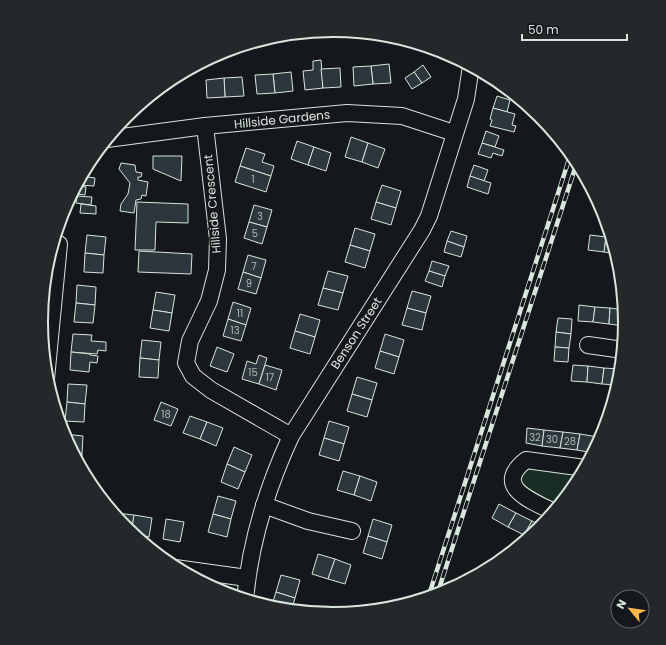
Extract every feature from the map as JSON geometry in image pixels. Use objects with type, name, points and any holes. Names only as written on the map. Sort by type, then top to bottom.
[{"type":"street","name":"Benson Street","points":[[246,594],[256,531],[277,467],[291,436],[422,230],[429,216],[466,99],[470,72]]},
{"type":"street","name":"Hillside Gardens","points":[[115,138],[205,126],[347,113],[402,116],[454,133]]},
{"type":"street","name":"Hillside Crescent","points":[[205,126],[218,239],[217,270],[209,301],[190,341],[186,364],[193,376],[211,390],[291,436]]},
{"type":"street","points":[[49,348],[58,247]]},
{"type":"street","points":[[588,345],[617,349]]},
{"type":"street","points":[[549,510],[526,498],[515,489],[512,477],[517,467],[526,460],[579,467]]},
{"type":"street","points":[[264,505],[308,521],[352,531]]},
{"type":"street","points":[[190,570],[247,578]]},
{"type":"green space","points":[[525,468],[575,473],[554,503],[522,485],[520,479]]},
{"type":"building","points":[[321,60],[323,88],[305,90],[303,71],[313,70],[313,61]]},
{"type":"building","points":[[389,64],[391,83],[373,84],[371,66]]},
{"type":"building","points":[[423,65],[431,77],[422,83],[414,72]]},
{"type":"building","points":[[371,66],[373,84],[354,86],[353,67]]},
{"type":"building","points":[[340,68],[341,87],[323,88],[321,69]]},
{"type":"building","points":[[291,72],[293,91],[275,93],[273,74]]},
{"type":"building","points":[[414,72],[422,83],[412,89],[405,78]]},
{"type":"building","points":[[273,74],[275,93],[257,94],[255,75]]},
{"type":"building","points":[[242,77],[244,96],[225,97],[224,78]]},
{"type":"building","points":[[224,78],[225,97],[207,98],[206,80]]},
{"type":"building","points":[[497,96],[510,100],[507,112],[493,108]]},
{"type":"building","points":[[493,108],[515,114],[512,125],[516,126],[514,132],[490,126]]},
{"type":"building","points":[[486,131],[499,136],[495,147],[482,143]]},
{"type":"building","points":[[351,137],[368,143],[362,162],[345,157]]},
{"type":"building","points":[[297,141],[314,147],[308,165],[291,159]]},
{"type":"building","points":[[368,143],[385,149],[378,168],[362,162]]},
{"type":"building","points":[[482,143],[504,150],[502,156],[493,153],[491,158],[478,154]]},
{"type":"building","points":[[314,147],[331,153],[326,171],[308,165]]},
{"type":"building","points":[[246,148],[265,154],[262,162],[274,166],[271,176],[240,166]]},
{"type":"building","points":[[153,156],[182,156],[181,181],[153,169]]},
{"type":"building","points":[[121,163],[135,165],[136,172],[142,173],[141,177],[138,177],[138,180],[148,182],[146,196],[142,195],[141,199],[136,200],[134,213],[120,211],[121,204],[128,194],[130,183],[119,169]]},
{"type":"building","points":[[474,165],[488,170],[484,181],[470,176]]},
{"type":"building","points":[[240,166],[271,176],[266,192],[235,182]]},
{"type":"building","points":[[470,176],[491,183],[488,194],[467,187]]},
{"type":"building","points":[[88,177],[95,178],[94,186],[83,185]]},
{"type":"building","points":[[382,185],[401,191],[396,208],[376,202]]},
{"type":"building","points":[[82,187],[86,187],[85,195],[78,194]]},
{"type":"building","points":[[77,196],[92,197],[91,205],[76,203]]},
{"type":"building","points":[[137,202],[188,204],[188,223],[156,222],[155,250],[135,250]]},
{"type":"building","points":[[376,202],[396,208],[391,225],[371,219]]},
{"type":"building","points":[[81,204],[96,206],[96,214],[80,213]]},
{"type":"building","points":[[254,205],[272,210],[267,227],[249,222]]},
{"type":"building","points":[[249,222],[267,227],[262,244],[244,238]]},
{"type":"building","points":[[355,228],[375,234],[370,251],[350,245]]},
{"type":"building","points":[[451,231],[467,236],[464,247],[447,241]]},
{"type":"building","points":[[87,235],[106,237],[104,255],[85,253]]},
{"type":"building","points":[[590,235],[605,237],[604,252],[588,250]]},
{"type":"building","points":[[606,239],[610,253],[604,252]]},
{"type":"building","points":[[447,241],[464,247],[461,257],[444,252]]},
{"type":"building","points":[[350,245],[370,251],[365,268],[345,262]]},
{"type":"building","points":[[139,251],[192,254],[191,274],[138,272]]},
{"type":"building","points":[[85,253],[104,255],[103,273],[84,272]]},
{"type":"building","points":[[248,255],[266,260],[261,278],[243,272]]},
{"type":"building","points":[[432,261],[449,266],[445,276],[429,271]]},
{"type":"building","points":[[328,271],[348,276],[343,293],[323,288]]},
{"type":"building","points":[[429,271],[445,276],[442,287],[425,281]]},
{"type":"building","points":[[243,272],[261,278],[256,294],[238,289]]},
{"type":"building","points":[[77,285],[96,287],[95,305],[76,303]]},
{"type":"building","points":[[323,288],[343,293],[338,310],[318,305]]},
{"type":"building","points":[[412,291],[431,296],[426,313],[407,308]]},
{"type":"building","points":[[156,292],[175,295],[172,313],[153,310]]},
{"type":"building","points":[[233,302],[251,308],[246,325],[228,319]]},
{"type":"building","points":[[76,303],[95,305],[93,323],[74,322]]},
{"type":"building","points":[[579,305],[595,307],[593,322],[578,321]]},
{"type":"building","points":[[595,307],[610,308],[609,324],[593,322]]},
{"type":"building","points":[[407,308],[426,313],[422,330],[402,325]]},
{"type":"building","points":[[610,308],[618,309],[618,325],[609,324]]},
{"type":"building","points":[[153,310],[172,313],[169,331],[150,328]]},
{"type":"building","points":[[300,314],[320,320],[315,337],[295,331]]},
{"type":"building","points":[[558,318],[572,319],[571,334],[556,332]]},
{"type":"building","points":[[228,319],[246,325],[241,341],[223,336]]},
{"type":"building","points":[[295,331],[315,337],[310,354],[290,348]]},
{"type":"building","points":[[556,332],[571,334],[569,348],[555,347]]},
{"type":"building","points":[[73,334],[92,335],[91,341],[106,342],[106,351],[98,350],[97,354],[71,352]]},
{"type":"building","points":[[385,334],[404,340],[399,357],[380,351]]},
{"type":"building","points":[[142,340],[161,342],[159,360],[140,358]]},
{"type":"building","points":[[217,347],[234,354],[227,372],[210,366]]},
{"type":"building","points":[[555,347],[569,348],[568,362],[554,361]]},
{"type":"building","points":[[380,351],[399,357],[394,374],[375,368]]},
{"type":"building","points":[[71,352],[98,356],[97,363],[90,362],[89,372],[70,370]]},
{"type":"building","points":[[259,355],[267,358],[259,384],[242,379],[247,361],[256,364]]},
{"type":"building","points":[[140,358],[159,360],[158,378],[139,377]]},
{"type":"building","points":[[265,365],[282,370],[276,390],[259,384]]},
{"type":"building","points":[[573,365],[588,366],[587,382],[571,381]]},
{"type":"building","points":[[588,366],[604,368],[602,384],[587,382]]},
{"type":"building","points":[[604,368],[615,369],[612,385],[602,384]]},
{"type":"building","points":[[357,377],[377,383],[372,400],[352,394]]},
{"type":"building","points":[[68,384],[87,385],[85,404],[67,402]]},
{"type":"building","points":[[352,394],[372,400],[367,417],[347,411]]},
{"type":"building","points":[[67,402],[85,404],[84,422],[65,420]]},
{"type":"building","points":[[161,402],[178,409],[171,426],[154,420]]},
{"type":"building","points":[[190,416],[207,422],[200,439],[183,433]]},
{"type":"building","points":[[329,421],[349,427],[344,444],[324,438]]},
{"type":"building","points":[[207,422],[223,428],[216,446],[200,439]]},
{"type":"building","points":[[527,428],[544,430],[542,446],[526,443]]},
{"type":"building","points":[[544,430],[563,432],[560,448],[542,446]]},
{"type":"building","points":[[563,432],[580,434],[577,450],[560,448]]},
{"type":"building","points":[[580,434],[595,436],[587,452],[577,450]]},
{"type":"building","points":[[70,435],[83,436],[82,454],[80,454]]},
{"type":"building","points":[[324,438],[344,444],[339,461],[319,455]]},
{"type":"building","points":[[234,447],[252,455],[245,472],[227,464]]},
{"type":"building","points":[[227,464],[245,472],[238,489],[221,482]]},
{"type":"building","points":[[343,471],[360,476],[354,495],[337,490]]},
{"type":"building","points":[[360,476],[377,482],[371,501],[354,495]]},
{"type":"building","points":[[218,496],[236,501],[231,519],[213,514]]},
{"type":"building","points":[[499,504],[516,513],[508,527],[492,518]]},
{"type":"building","points":[[516,513],[532,521],[523,535],[508,527]]},
{"type":"building","points":[[120,514],[134,515],[132,525]]},
{"type":"building","points":[[213,514],[231,519],[227,537],[208,532]]},
{"type":"building","points":[[134,515],[152,518],[149,537],[144,536],[132,525]]},
{"type":"building","points":[[166,519],[184,522],[180,542],[163,539]]},
{"type":"building","points":[[373,519],[392,525],[387,542],[368,536]]},
{"type":"building","points":[[532,521],[536,523],[535,524],[525,533]]},
{"type":"building","points":[[368,536],[387,542],[382,559],[363,553]]},
{"type":"building","points":[[318,554],[335,559],[328,579],[312,574]]},
{"type":"building","points":[[335,559],[351,565],[345,584],[328,579]]},
{"type":"building","points":[[281,575],[300,580],[295,598],[276,592]]},
{"type":"building","points":[[276,592],[295,598],[293,605],[273,602]]},
{"type":"railway","points":[[430,591],[568,161]]},
{"type":"railway","points":[[440,587],[574,171]]}]
